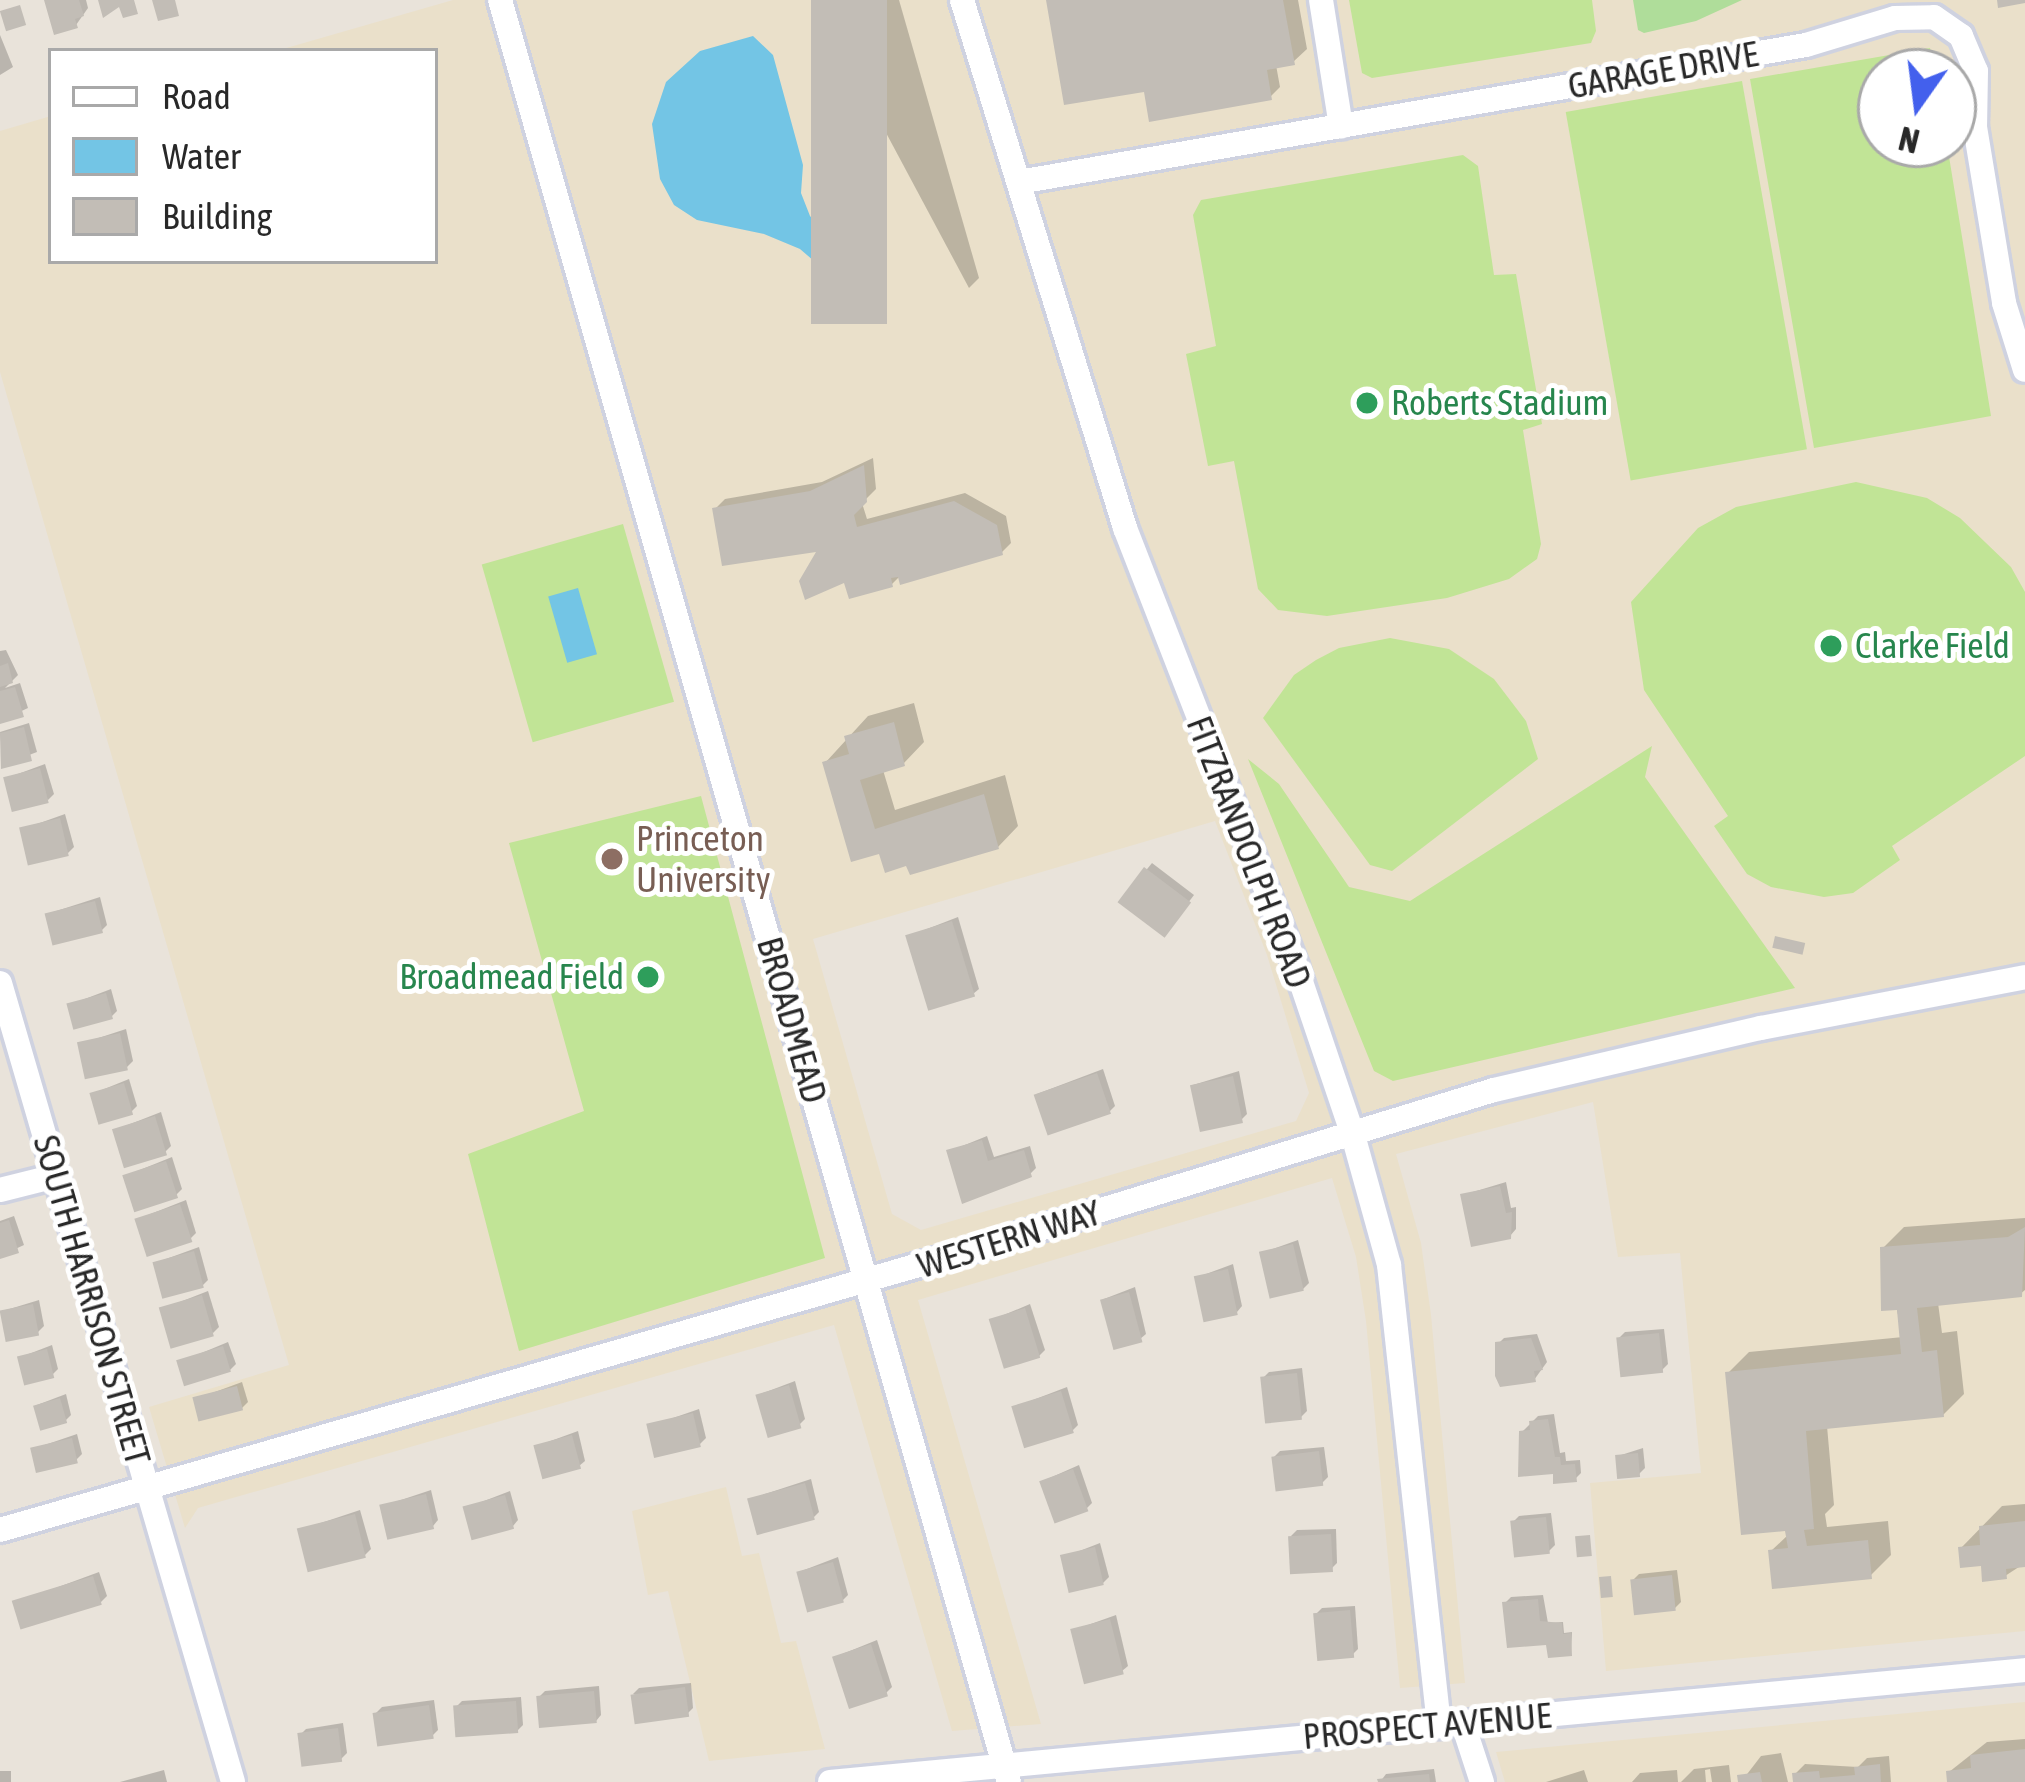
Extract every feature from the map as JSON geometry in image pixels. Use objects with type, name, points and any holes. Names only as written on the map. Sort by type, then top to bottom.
[{"type":"street","name":"BROADMEAD","points":[[500,0],[1006,1773]]},
{"type":"street","name":"FITZRANDOLPH ROAD","points":[[962,0],[1125,528],[1296,967],[1353,1136],[1388,1265],[1451,1725],[1482,1782]]},
{"type":"street","points":[[1321,0],[1341,125]]},
{"type":"street","name":"GARAGE DRIVE","points":[[1019,182],[1806,45],[1894,18],[1934,17],[1961,36],[1976,71],[1976,127],[2004,303],[2025,370]]},
{"type":"street","name":"WESTERN WAY","points":[[0,1530],[867,1280],[1494,1090],[1761,1028],[2025,977]]},
{"type":"street","name":"SOUTH HARRISON STREET","points":[[0,983],[233,1782]]},
{"type":"street","points":[[0,1190],[56,1176]]},
{"type":"street","name":"PROSPECT AVENUE","points":[[830,1782],[1006,1773],[2025,1670]]},
{"type":"shaded area","name":"Princeton University","points":[[453,0],[2025,0],[2025,1631],[1606,1671],[1590,1483],[1701,1473],[1680,1253],[1618,1257],[1593,1102],[1396,1154],[1421,1243],[1431,1315],[1465,1683],[1400,1688],[1366,1321],[1356,1257],[1332,1178],[918,1300],[1041,1724],[952,1731],[834,1325],[198,1508],[185,1528],[149,1407],[289,1365],[0,372],[0,131],[48,117],[48,264],[438,264],[438,48],[286,48]],"holes":[[[1215,821],[1267,955],[1309,1093],[1296,1121],[921,1230],[892,1214],[813,939]]]},
{"type":"shaded area","points":[[726,1487],[742,1556],[759,1553],[781,1643],[796,1641],[825,1749],[709,1761],[668,1591],[648,1595],[632,1511]]},
{"type":"shaded area","points":[[2025,1702],[2025,1782],[1505,1782],[1496,1752]]},
{"type":"green space","points":[[1349,0],[1592,0],[1596,31],[1591,43],[1372,78],[1362,73]]},
{"type":"green space","points":[[1633,0],[1742,0],[1696,21],[1644,33],[1638,30]]},
{"type":"green space","points":[[1857,61],[1857,168],[1951,168],[1991,416],[1814,448],[1750,79]]},
{"type":"green space","points":[[1742,81],[1807,449],[1631,480],[1566,112]]},
{"type":"green space","name":"Roberts Stadium","points":[[1463,155],[1478,166],[1494,275],[1516,274],[1542,424],[1523,430],[1541,544],[1537,559],[1509,579],[1447,598],[1327,616],[1278,610],[1258,589],[1234,461],[1208,466],[1186,354],[1216,346],[1193,215],[1201,200]]},
{"type":"green space","name":"Clarke Field","points":[[1856,482],[1927,498],[1960,518],[2011,567],[2025,592],[2025,756],[1892,846],[1900,860],[1853,893],[1824,897],[1771,887],[1747,874],[1714,826],[1728,816],[1644,690],[1631,602],[1698,528],[1736,507]]},
{"type":"green space","points":[[623,524],[674,702],[533,742],[482,565]]},
{"type":"green space","points":[[1390,638],[1449,649],[1494,679],[1526,721],[1538,759],[1392,871],[1370,865],[1263,718],[1294,675],[1316,660],[1339,648]]},
{"type":"green space","points":[[1652,746],[1645,777],[1795,988],[1393,1081],[1374,1071],[1248,759],[1279,784],[1349,887],[1410,901]]},
{"type":"green space","name":"Broadmead Field","points":[[701,796],[825,1258],[519,1351],[468,1154],[584,1111],[509,843]]},
{"type":"water","points":[[753,36],[773,55],[803,165],[801,193],[810,216],[860,280],[849,291],[800,249],[764,234],[697,220],[674,205],[660,179],[652,124],[666,82],[700,51]]},
{"type":"water","points":[[578,588],[597,654],[567,663],[548,597]]},
{"type":"building","points":[[44,0],[79,0],[84,16],[75,19],[78,28],[54,35]]},
{"type":"building","points":[[98,0],[134,0],[138,14],[123,18],[119,7],[103,18]]},
{"type":"building","points":[[152,0],[175,0],[179,16],[158,21]]},
{"type":"building","points":[[811,0],[887,0],[887,324],[811,324]]},
{"type":"building","points":[[1046,0],[1283,0],[1295,65],[1267,70],[1272,100],[1149,122],[1144,92],[1064,105]]},
{"type":"building","points":[[1997,0],[2025,0],[2025,3],[1998,8]]},
{"type":"building","points":[[20,5],[26,25],[6,31],[0,11]]},
{"type":"building","points":[[864,465],[867,502],[854,515],[857,527],[954,501],[997,525],[1003,555],[900,585],[898,577],[891,578],[893,587],[849,599],[844,583],[805,600],[799,581],[816,552],[722,566],[712,508],[810,491]]},
{"type":"building","points":[[8,663],[13,683],[0,687],[0,666]]},
{"type":"building","points":[[15,687],[24,717],[0,724],[0,691]]},
{"type":"building","points":[[894,722],[905,766],[860,780],[875,829],[984,794],[999,849],[910,875],[906,866],[885,873],[879,854],[851,862],[822,762],[849,754],[844,736]]},
{"type":"building","points":[[24,727],[32,761],[1,769],[0,733]]},
{"type":"building","points":[[40,768],[49,803],[12,812],[3,777]]},
{"type":"building","points":[[60,818],[69,856],[28,865],[19,827]]},
{"type":"building","points":[[1144,867],[1191,903],[1165,938],[1118,902]]},
{"type":"building","points":[[95,901],[103,933],[53,946],[45,914]]},
{"type":"building","points":[[952,921],[975,997],[928,1011],[905,935]]},
{"type":"building","points":[[1775,936],[1805,943],[1803,955],[1772,948]]},
{"type":"building","points":[[106,993],[113,1019],[73,1030],[66,1004]]},
{"type":"building","points":[[120,1033],[128,1070],[85,1079],[77,1042]]},
{"type":"building","points":[[1097,1073],[1111,1114],[1048,1135],[1034,1095]]},
{"type":"building","points":[[1233,1076],[1243,1123],[1200,1132],[1190,1085]]},
{"type":"building","points":[[124,1083],[133,1115],[98,1125],[89,1093]]},
{"type":"building","points":[[155,1116],[167,1155],[124,1168],[112,1129]]},
{"type":"building","points":[[982,1140],[988,1161],[1024,1150],[1032,1177],[962,1204],[946,1150]]},
{"type":"building","points":[[166,1161],[178,1198],[134,1212],[122,1175]]},
{"type":"building","points":[[1500,1186],[1506,1213],[1512,1212],[1511,1239],[1471,1247],[1460,1194]]},
{"type":"building","points":[[180,1204],[192,1242],[147,1257],[134,1219]]},
{"type":"building","points":[[9,1220],[19,1253],[0,1259],[0,1223]]},
{"type":"building","points":[[2025,1227],[2022,1297],[1917,1308],[1922,1352],[1937,1350],[1944,1417],[1806,1431],[1814,1529],[1804,1530],[1807,1546],[1868,1540],[1872,1579],[1772,1589],[1768,1550],[1788,1548],[1785,1531],[1741,1535],[1725,1372],[1901,1354],[1897,1310],[1881,1311],[1880,1247],[2008,1237]]},
{"type":"building","points":[[1293,1244],[1304,1291],[1270,1299],[1259,1252]]},
{"type":"building","points":[[194,1251],[204,1288],[162,1299],[152,1262]]},
{"type":"building","points":[[1228,1269],[1238,1315],[1204,1322],[1194,1276]]},
{"type":"building","points":[[1129,1292],[1142,1342],[1113,1350],[1100,1300]]},
{"type":"building","points":[[202,1295],[214,1336],[171,1349],[159,1307]]},
{"type":"building","points":[[33,1304],[39,1335],[6,1342],[0,1310]]},
{"type":"building","points":[[1025,1308],[1040,1358],[1004,1369],[989,1319]]},
{"type":"building","points":[[1659,1333],[1663,1373],[1620,1377],[1616,1337]]},
{"type":"building","points":[[1531,1338],[1543,1370],[1534,1371],[1536,1382],[1500,1387],[1495,1376],[1495,1342]]},
{"type":"building","points":[[223,1346],[231,1372],[184,1386],[176,1360]]},
{"type":"building","points":[[47,1349],[54,1378],[24,1386],[17,1356]]},
{"type":"building","points":[[1297,1373],[1302,1420],[1265,1424],[1260,1377]]},
{"type":"building","points":[[789,1385],[801,1428],[768,1438],[755,1395]]},
{"type":"building","points":[[237,1386],[243,1410],[198,1421],[192,1397]]},
{"type":"building","points":[[1061,1391],[1074,1433],[1024,1448],[1011,1406]]},
{"type":"building","points":[[60,1398],[67,1423],[40,1431],[33,1406]]},
{"type":"building","points":[[693,1413],[701,1447],[654,1458],[646,1424]]},
{"type":"building","points":[[1548,1419],[1555,1457],[1560,1457],[1561,1465],[1575,1464],[1577,1482],[1553,1484],[1553,1474],[1518,1477],[1519,1431],[1530,1430],[1529,1421]]},
{"type":"building","points":[[572,1435],[581,1469],[542,1479],[533,1445]]},
{"type":"building","points":[[72,1438],[78,1463],[36,1473],[30,1448]]},
{"type":"building","points":[[1319,1451],[1323,1486],[1276,1492],[1271,1457]]},
{"type":"building","points":[[1638,1453],[1640,1477],[1617,1479],[1615,1455]]},
{"type":"building","points":[[1073,1469],[1088,1511],[1055,1524],[1039,1481]]},
{"type":"building","points":[[805,1483],[815,1520],[757,1535],[747,1499]]},
{"type":"building","points":[[426,1494],[434,1529],[387,1540],[379,1505]]},
{"type":"building","points":[[505,1495],[514,1529],[472,1540],[462,1506]]},
{"type":"building","points":[[355,1514],[366,1558],[308,1572],[297,1529]]},
{"type":"building","points":[[1546,1517],[1550,1554],[1514,1558],[1510,1521]]},
{"type":"building","points":[[2025,1521],[2025,1567],[2006,1569],[2007,1579],[1982,1582],[1981,1566],[1960,1568],[1958,1547],[1980,1545],[1979,1526]]},
{"type":"building","points":[[1331,1534],[1333,1572],[1290,1574],[1288,1536]]},
{"type":"building","points":[[1590,1535],[1592,1556],[1577,1557],[1575,1536]]},
{"type":"building","points":[[1095,1547],[1104,1585],[1069,1593],[1060,1555]]},
{"type":"building","points":[[833,1562],[844,1603],[807,1612],[796,1572]]},
{"type":"building","points":[[1672,1575],[1676,1611],[1634,1615],[1630,1579]]},
{"type":"building","points":[[93,1576],[102,1605],[20,1630],[12,1601]]},
{"type":"building","points":[[1611,1576],[1613,1597],[1601,1598],[1599,1577]]},
{"type":"building","points":[[1538,1599],[1540,1621],[1562,1623],[1563,1634],[1571,1633],[1572,1656],[1548,1658],[1546,1645],[1507,1648],[1502,1602]]},
{"type":"building","points":[[1350,1610],[1354,1658],[1317,1661],[1313,1613]]},
{"type":"building","points":[[1110,1619],[1124,1674],[1084,1684],[1070,1629]]},
{"type":"building","points":[[871,1644],[888,1696],[849,1709],[832,1657]]},
{"type":"building","points":[[685,1687],[689,1717],[635,1724],[631,1695]]},
{"type":"building","points":[[594,1691],[597,1723],[539,1728],[536,1696]]},
{"type":"building","points":[[516,1701],[518,1733],[455,1737],[453,1705]]},
{"type":"building","points":[[429,1705],[434,1739],[377,1747],[373,1713]]},
{"type":"building","points":[[338,1728],[342,1762],[301,1767],[297,1733]]},
{"type":"building","points":[[2025,1749],[2025,1782],[1947,1782],[1946,1771],[1971,1768],[1970,1755]]},
{"type":"building","points":[[1880,1764],[1881,1782],[1793,1782],[1792,1773],[1819,1771],[1820,1778],[1855,1775],[1854,1767]]},
{"type":"building","points":[[1760,1772],[1762,1782],[1738,1782],[1737,1775]]},
{"type":"building","points":[[1429,1774],[1430,1782],[1377,1779]]},
{"type":"place","name":"Roberts Stadium","points":[[1367,403]]},
{"type":"place","name":"Clarke Field","points":[[1831,646]]},
{"type":"place","name":"Princeton University","points":[[612,859]]},
{"type":"place","name":"Broadmead Field","points":[[648,977]]}]
